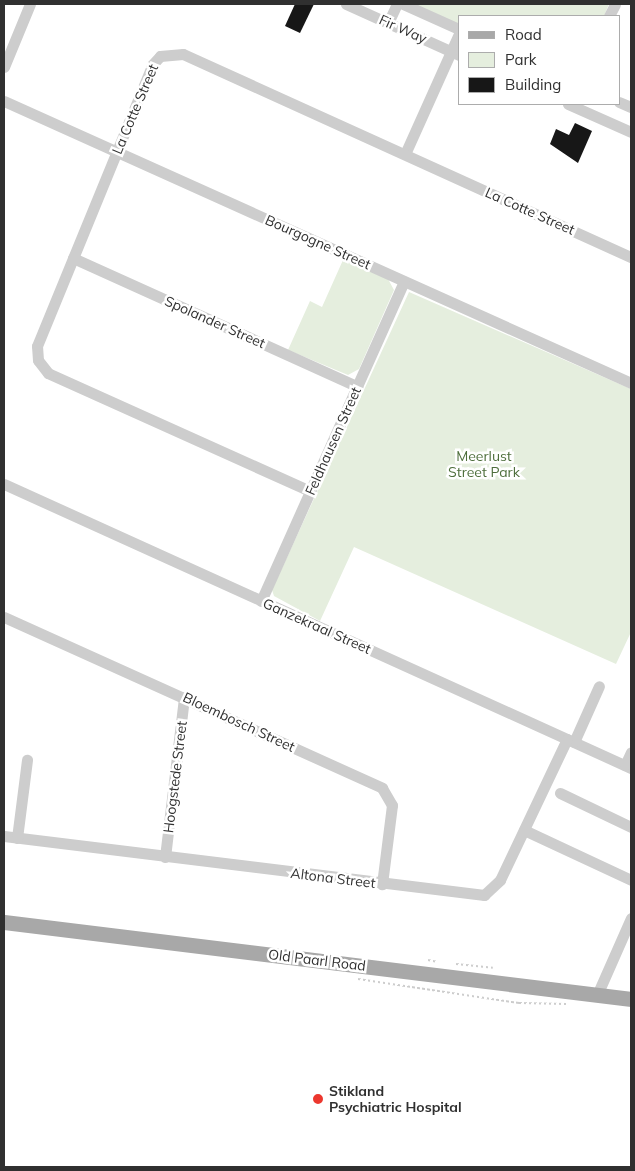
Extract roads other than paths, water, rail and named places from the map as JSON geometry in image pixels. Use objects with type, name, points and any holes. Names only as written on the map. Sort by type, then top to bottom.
[{"type":"main road","name":"Old Paarl Road","points":[[4,922],[631,998]]},
{"type":"street","points":[[4,67],[30,4]]},
{"type":"street","name":"Fir Way","points":[[346,4],[455,53]]},
{"type":"street","points":[[388,22],[397,4]]},
{"type":"street","name":"Fir Way","points":[[403,4],[458,29]]},
{"type":"street","points":[[405,154],[455,53],[458,39]]},
{"type":"street","name":"La Cotte Street","points":[[310,491],[43,369],[37,346],[152,65],[173,52],[405,154],[631,257]]},
{"type":"street","name":"Bourgogne Street","points":[[4,101],[631,383]]},
{"type":"street","points":[[570,105],[631,132]]},
{"type":"street","name":"Spolander Street","points":[[73,258],[357,386]]},
{"type":"street","name":"Feldhausen Street","points":[[261,601],[404,281]]},
{"type":"street","name":"Ganzekraal Street","points":[[4,484],[628,766]]},
{"type":"street","name":"Bloembosch Street","points":[[4,617],[184,697],[386,791],[392,810],[382,884]]},
{"type":"street","name":"Altona Street","points":[[4,836],[382,884],[486,894],[498,884],[599,686]]},
{"type":"street","name":"Hoogstede Street","points":[[165,857],[184,697]]},
{"type":"street","points":[[628,766],[631,752]]},
{"type":"street","points":[[17,838],[28,760]]},
{"type":"street","points":[[560,793],[631,827]]},
{"type":"street","points":[[524,830],[631,880]]},
{"type":"street","points":[[597,995],[630,925]]},
{"type":"place","name":"Stikland Psychiatric Hospital","points":[[318,1099]]},
{"type":"park label","name":"Meerlust Street Park","points":[[484,464]]}]
